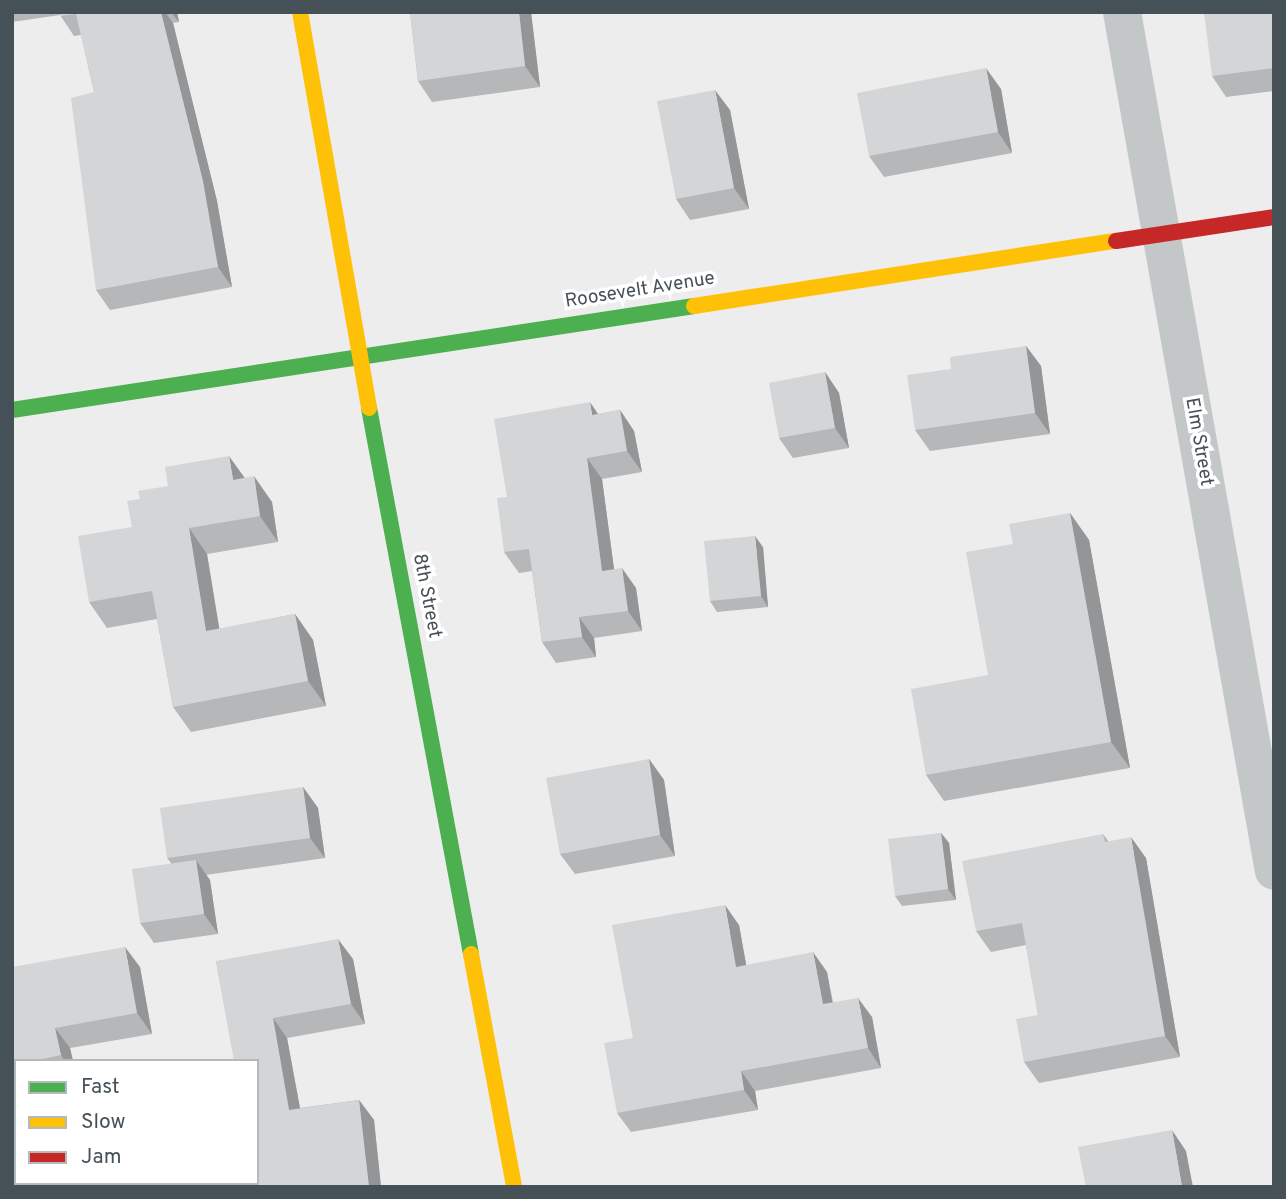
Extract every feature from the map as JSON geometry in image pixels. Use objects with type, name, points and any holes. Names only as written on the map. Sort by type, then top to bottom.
[{"type":"street","name":"8th Street","points":[[300,12],[359,355],[514,1187]]},
{"type":"street","name":"Elm Street","points":[[1122,12],[1274,871]]},
{"type":"street","name":"Roosevelt Avenue","points":[[12,410],[1274,217]]},
{"type":"building","points":[[60,12],[161,12],[203,181],[218,267],[96,290],[71,98],[94,92],[76,14],[60,16]]},
{"type":"building","points":[[410,12],[519,12],[525,66],[418,81]]},
{"type":"building","points":[[1204,12],[1274,12],[1274,68],[1212,76]]},
{"type":"building","points":[[986,68],[998,132],[869,156],[857,93]]},
{"type":"building","points":[[715,90],[734,188],[676,199],[657,101]]},
{"type":"building","points":[[1026,346],[1035,413],[915,430],[907,375],[951,369],[950,357]]},
{"type":"building","points":[[825,372],[835,428],[779,438],[769,383]]},
{"type":"building","points":[[590,402],[592,415],[620,410],[627,451],[587,458],[602,571],[622,568],[628,611],[579,617],[582,637],[542,642],[529,549],[504,552],[497,498],[507,497],[494,419]]},
{"type":"building","points":[[229,456],[233,480],[254,476],[260,516],[189,528],[206,631],[295,614],[308,681],[173,707],[152,591],[89,602],[78,536],[132,527],[127,501],[140,499],[138,491],[168,486],[165,467]]},
{"type":"building","points":[[1070,513],[1111,742],[926,775],[911,689],[988,675],[966,552],[1013,544],[1009,524]]},
{"type":"building","points":[[755,536],[761,596],[710,601],[704,541]]},
{"type":"building","points":[[649,759],[660,835],[560,854],[546,778]]},
{"type":"building","points":[[303,787],[310,838],[167,858],[160,808]]},
{"type":"building","points":[[941,833],[948,889],[895,896],[888,839]]},
{"type":"building","points":[[1103,834],[1105,842],[1131,837],[1165,1036],[1024,1062],[1016,1019],[1038,1015],[1022,923],[976,931],[962,861]]},
{"type":"building","points":[[196,860],[204,914],[140,923],[132,869]]},
{"type":"building","points":[[725,905],[736,967],[813,952],[823,1004],[858,998],[868,1048],[741,1071],[744,1090],[617,1113],[604,1043],[633,1038],[612,925]]},
{"type":"building","points":[[338,939],[351,1004],[273,1018],[289,1110],[359,1100],[369,1187],[237,1187],[259,1185],[259,1059],[234,1059],[216,961]]},
{"type":"building","points":[[125,947],[137,1013],[55,1028],[61,1055],[43,1059],[14,1059],[12,1065],[12,967]]},
{"type":"building","points":[[1172,1130],[1182,1187],[1086,1187],[1078,1147]]},
{"type":"traffic: fast","points":[[12,410],[694,306]]},
{"type":"traffic: fast","points":[[369,408],[471,954]]},
{"type":"traffic: slow","points":[[300,12],[369,408]]},
{"type":"traffic: slow","points":[[694,306],[1116,241]]},
{"type":"traffic: slow","points":[[471,954],[514,1187]]},
{"type":"traffic: jam","points":[[1116,241],[1274,217]]}]
